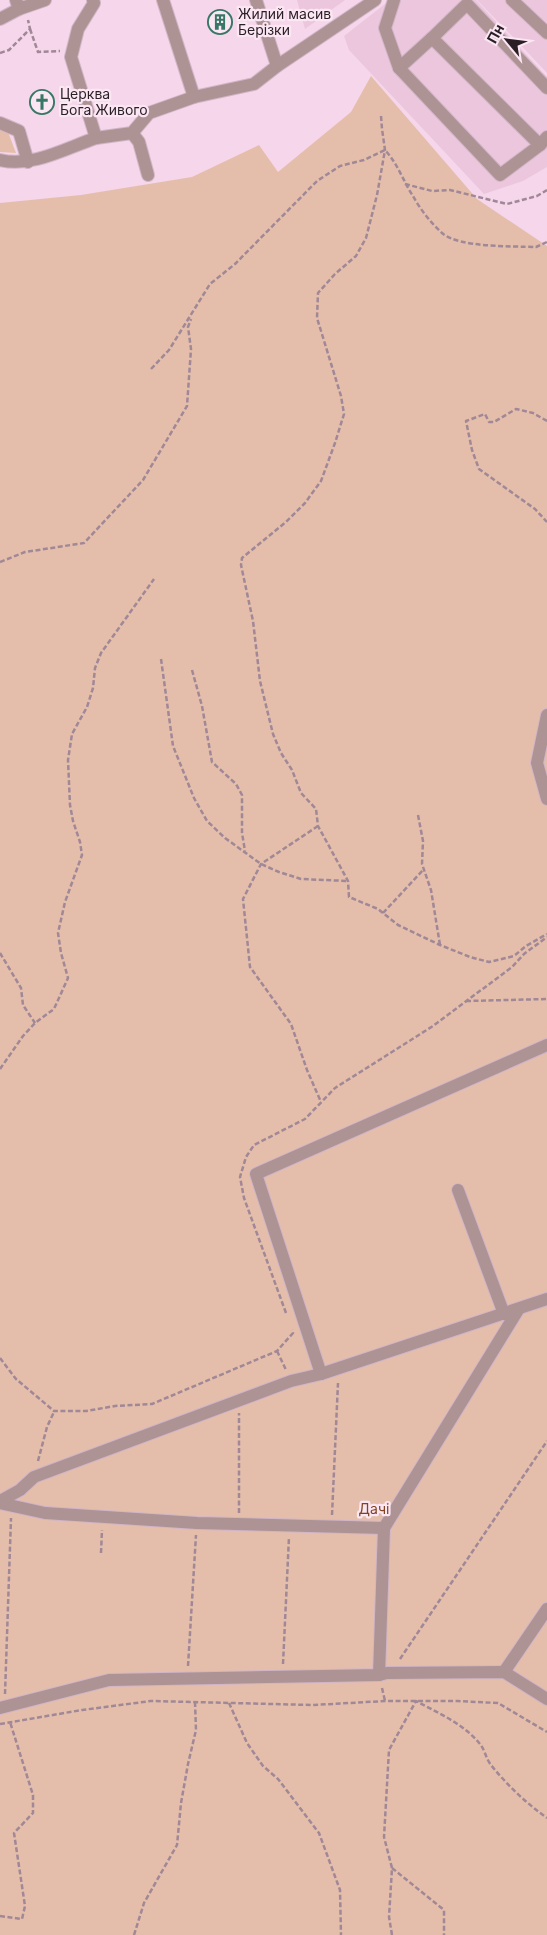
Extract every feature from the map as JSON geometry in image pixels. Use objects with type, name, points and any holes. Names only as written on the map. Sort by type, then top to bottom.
[{"type":"street","points":[[0,19],[17,5],[45,0]]},
{"type":"street","points":[[93,0],[94,3],[78,29],[71,57],[96,138]]},
{"type":"street","points":[[163,0],[194,97]]},
{"type":"street","points":[[256,0],[276,66]]},
{"type":"street","points":[[0,160],[28,162],[96,138],[132,133],[149,113],[194,97],[254,84],[276,66],[375,0]]},
{"type":"street","points":[[394,0],[385,28],[399,68],[500,175],[543,141],[432,38]]},
{"type":"street","points":[[512,0],[546,29]]},
{"type":"street","points":[[399,68],[467,4],[547,88]]},
{"type":"street","points":[[0,123],[19,130],[28,162]]},
{"type":"street","points":[[132,133],[139,142],[148,175]]},
{"type":"street","points":[[547,715],[537,763],[547,799]]},
{"type":"street","points":[[321,1374],[256,1174],[547,1045]]},
{"type":"street","points":[[458,1190],[504,1314]]},
{"type":"street","points":[[4,1503],[34,1477],[291,1381],[321,1374],[547,1299]]},
{"type":"street","points":[[383,1674],[384,1528],[518,1310]]},
{"type":"street","points":[[4,1503],[45,1513],[197,1523],[384,1528]]},
{"type":"street","points":[[504,1672],[547,1609]]},
{"type":"street","points":[[2,1707],[109,1680],[282,1678],[504,1672],[547,1699]]},
{"type":"path","points":[[28,19],[38,52],[58,50],[71,57]]},
{"type":"path","points":[[0,53],[9,50],[30,29]]},
{"type":"path","points":[[382,116],[385,150],[377,196],[366,238],[356,256],[335,274],[318,293],[317,318],[341,396],[344,414],[335,443],[321,481],[306,503],[242,558],[241,564],[253,621],[260,681],[268,716],[281,753],[292,770],[301,793],[316,809],[318,826],[348,882],[349,897],[367,903],[398,925],[440,945],[470,957],[489,962],[514,956],[526,946],[547,934]]},
{"type":"path","points":[[385,150],[395,161],[405,184],[419,207],[442,234],[461,242],[536,247],[547,242]]},
{"type":"path","points":[[152,369],[169,350],[210,284],[235,264],[317,181],[340,166],[364,160],[385,150]]},
{"type":"path","points":[[405,184],[432,191],[450,190],[507,204],[537,196],[547,190]]},
{"type":"path","points":[[0,562],[26,552],[84,543],[143,480],[187,406],[191,349],[188,327],[193,313]]},
{"type":"path","points":[[547,421],[533,413],[516,409],[494,422],[489,422],[486,414],[466,421],[472,450],[479,469],[535,509],[547,522]]},
{"type":"path","points":[[0,1069],[23,1036],[35,1023],[54,1009],[68,978],[58,933],[65,902],[82,855],[80,842],[72,821],[70,805],[68,760],[72,734],[87,707],[93,688],[95,668],[101,653],[154,579]]},
{"type":"path","points":[[161,659],[173,746],[194,798],[207,821],[225,838],[261,864],[279,872],[301,879],[348,882]]},
{"type":"path","points":[[192,670],[202,706],[212,762],[236,784],[242,795],[244,851]]},
{"type":"path","points":[[418,815],[424,841],[422,864],[431,890],[440,945]]},
{"type":"path","points":[[318,826],[261,864],[243,899],[250,967],[291,1024],[307,1070],[321,1102]]},
{"type":"path","points":[[383,913],[424,870]]},
{"type":"path","points":[[0,953],[21,988],[23,1005],[35,1023]]},
{"type":"path","points":[[465,1001],[547,1000]]},
{"type":"path","points":[[277,1351],[291,1381]]},
{"type":"path","points":[[332,1526],[338,1368]]},
{"type":"path","points":[[239,1401],[239,1524]]},
{"type":"path","points":[[34,1477],[47,1427],[54,1411]]},
{"type":"path","points":[[383,1674],[402,1657],[547,1441]]},
{"type":"path","points":[[2,1707],[4,1503]]},
{"type":"path","points":[[100,1553],[102,1516]]},
{"type":"path","points":[[187,1679],[197,1523]]},
{"type":"path","points":[[282,1678],[289,1525]]},
{"type":"path","points":[[0,1724],[151,1701],[313,1705],[416,1701],[498,1703],[547,1732]]},
{"type":"path","points":[[416,1701],[458,1724],[476,1740],[481,1745],[489,1762],[508,1783],[531,1807],[547,1818]]},
{"type":"path","points":[[392,1935],[389,1917],[392,1868],[384,1837],[388,1750],[416,1701]]},
{"type":"path","points":[[134,1935],[144,1902],[176,1845],[181,1803],[196,1730],[195,1702]]},
{"type":"path","points":[[229,1703],[246,1743],[263,1766],[278,1779],[319,1833],[340,1890],[341,1935]]},
{"type":"path","points":[[0,1916],[22,1919],[25,1906],[14,1833],[33,1813],[33,1795],[10,1722]]},
{"type":"path","points":[[392,1868],[444,1910],[444,1935]]},
{"type":"shaded area","points":[[297,0],[345,0],[305,29]]},
{"type":"shaded area","points":[[390,0],[476,0],[547,77],[547,167],[523,181],[484,194],[349,50],[344,36]]},
{"type":"shaded area","points":[[477,0],[547,0],[547,73],[514,38]]},
{"type":"green space","name":"Дачі","points":[[371,76],[477,199],[547,246],[547,1935],[0,1935],[0,203],[81,195],[192,177],[259,145],[278,172],[351,112]]},
{"type":"green space","points":[[0,129],[8,132],[16,153],[0,152]]},
{"type":"place","name":"Жилий масив Берізки","points":[[220,22]]},
{"type":"place","name":"Церква Бога Живого","points":[[42,102]]}]
